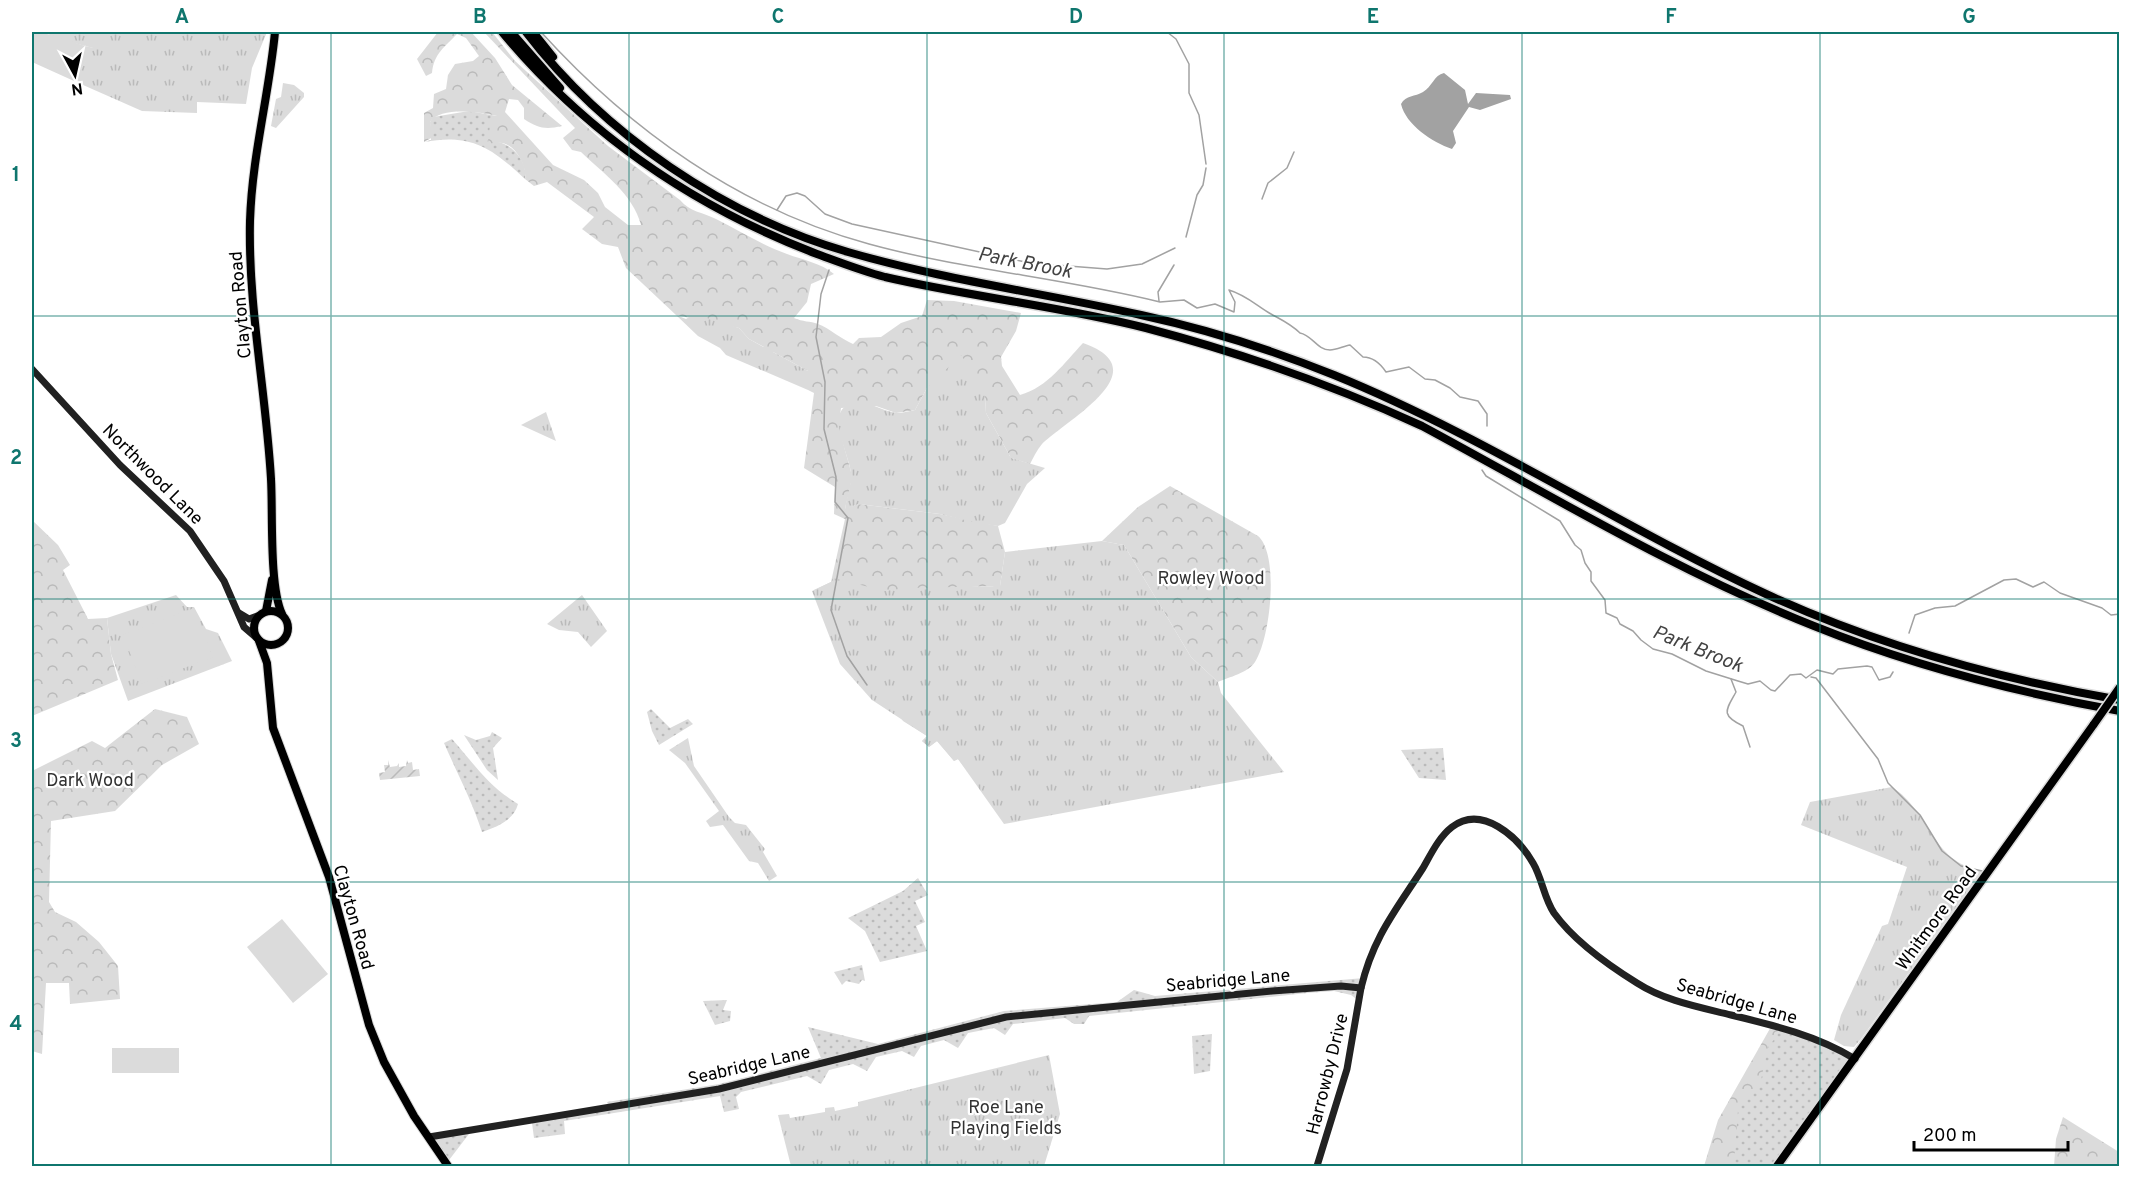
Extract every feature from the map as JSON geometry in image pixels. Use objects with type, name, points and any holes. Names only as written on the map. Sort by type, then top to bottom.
[{"type":"highway","points":[[502,32],[544,80],[585,119],[617,145],[690,193],[750,226],[798,246],[884,276],[1145,328],[1249,358],[1317,382],[1422,426],[1712,582],[1812,626],[1955,674],[2056,699],[2120,711]]},
{"type":"highway","points":[[511,32],[573,101],[654,169]]},
{"type":"highway","points":[[526,32],[581,93],[661,160],[718,196],[795,233],[845,251],[923,272],[1146,316],[1289,358],[1426,414],[1653,537],[1758,590],[1815,615],[1966,665],[2120,700]]},
{"type":"highway","points":[[533,32],[581,93]]},
{"type":"highway","name":"Whitmore Road","points":[[1777,1167],[2120,687]]},
{"type":"main road","name":"Clayton Road","points":[[267,663],[271,653],[284,640],[289,630],[282,614],[274,557],[268,438],[254,317],[250,237],[254,168],[275,32]]},
{"type":"main road","name":"Clayton Road","points":[[274,557],[271,593],[263,613],[253,628],[267,663],[273,728],[329,877],[369,1025],[387,1067],[414,1116],[448,1167]]},
{"type":"main road","points":[[263,613],[275,611],[282,614]]},
{"type":"main road","points":[[259,640],[269,646],[278,644]]},
{"type":"street","name":"Northwood Lane","points":[[32,369],[120,465],[190,531],[220,573],[244,627],[259,640]]},
{"type":"street","points":[[237,611],[246,618],[263,613]]},
{"type":"street","name":"Seabridge Lane","points":[[429,1137],[719,1089],[1006,1017],[1295,989],[1341,986],[1361,988],[1377,937],[1444,835],[1459,823],[1479,819],[1493,823],[1524,850],[1533,863],[1553,911],[1561,922],[1580,941],[1639,985],[1690,1006],[1791,1031],[1855,1059]]},
{"type":"street","name":"Harrowby Drive","points":[[1317,1167],[1347,1069],[1361,988]]},
{"type":"green space","points":[[32,32],[47,34],[94,48],[74,81],[32,62]]},
{"type":"green space","points":[[44,32],[227,32],[235,34],[267,32],[252,68],[246,104],[197,102],[197,113],[142,111],[74,81],[93,48],[58,39]]},
{"type":"green space","points":[[438,32],[471,32],[495,58],[512,85],[562,126],[546,128],[529,122],[524,119],[524,108],[518,100],[509,99],[505,112],[553,165],[584,180],[598,193],[605,207],[628,225],[641,225],[631,203],[608,176],[581,152],[572,150],[563,138],[575,128],[484,32],[492,32],[515,61],[608,146],[688,207],[787,254],[818,264],[834,274],[811,284],[807,302],[794,318],[822,326],[853,344],[859,338],[881,337],[901,323],[922,316],[927,300],[954,301],[1021,313],[1016,331],[1001,357],[1002,366],[1020,395],[1047,380],[1083,343],[1104,354],[1113,367],[1111,380],[1087,408],[1042,444],[1030,464],[1011,458],[986,413],[985,397],[927,388],[915,410],[896,413],[876,406],[841,408],[841,433],[851,472],[851,486],[845,509],[858,504],[940,514],[998,526],[1005,552],[1000,586],[1001,598],[993,586],[885,591],[932,722],[983,791],[958,759],[954,761],[937,741],[929,747],[922,741],[927,736],[903,721],[814,590],[831,582],[845,519],[834,514],[835,487],[804,468],[814,393],[808,390],[808,371],[773,352],[766,371],[755,366],[764,347],[749,339],[739,328],[676,315],[626,268],[618,247],[602,244],[582,229],[594,217],[547,182],[534,186],[525,179],[522,163],[512,148],[502,143],[488,143],[490,125],[497,116],[472,112],[443,114],[430,122],[433,137],[424,142],[424,113],[433,108],[434,94],[446,89],[448,75],[455,64],[473,61],[479,56],[466,38],[457,34],[435,60],[432,73],[426,76],[417,59]]},
{"type":"green space","points":[[283,83],[294,85],[304,93],[304,97],[276,128],[271,126],[276,99],[281,97]]},
{"type":"green space","points":[[469,111],[497,116],[498,142],[509,147],[519,156],[524,167],[525,179],[502,159],[480,145],[455,140],[424,142],[431,140],[430,122],[433,117]]},
{"type":"green space","points":[[694,314],[739,328],[749,339],[808,371],[808,390],[726,355],[720,348],[698,336],[676,315],[686,319]]},
{"type":"green space","points":[[961,355],[977,378],[985,397],[986,413],[1011,458],[1045,468],[1027,484],[1005,523],[998,526],[940,514],[858,504],[845,510],[851,473],[840,430],[841,411],[848,405],[861,403],[897,413],[915,410],[927,388]]},
{"type":"green space","points":[[546,412],[556,441],[521,425]]},
{"type":"green space","name":"Rowley Wood","points":[[1170,486],[1258,536],[1265,546],[1269,561],[1270,598],[1265,636],[1260,651],[1255,662],[1248,669],[1218,682],[1191,657],[1124,545],[1102,541],[1138,507]]},
{"type":"green space","points":[[32,520],[58,545],[70,565],[63,570],[88,619],[107,618],[111,654],[118,680],[32,716]]},
{"type":"green space","points":[[1102,541],[1124,545],[1191,657],[1218,682],[1221,693],[1284,772],[1004,824],[958,759],[954,761],[937,741],[929,747],[922,741],[927,736],[872,700],[840,664],[812,591],[831,582],[833,578],[885,591],[908,588],[1000,586],[1005,552]]},
{"type":"green space","points":[[176,595],[187,607],[194,607],[206,629],[218,633],[232,661],[128,701],[111,654],[107,618]]},
{"type":"green space","points":[[582,595],[607,631],[591,647],[578,632],[559,630],[547,624]]},
{"type":"green space","points":[[194,608],[213,657],[142,684],[123,635]]},
{"type":"green space","name":"Dark Wood","points":[[155,709],[187,717],[199,744],[162,765],[115,811],[51,821],[49,902],[55,912],[76,922],[99,942],[118,966],[120,999],[70,1004],[69,983],[46,983],[42,1054],[32,1051],[32,771],[92,741],[105,748]]},
{"type":"green space","points":[[651,709],[670,728],[688,719],[693,724],[659,745],[647,712]]},
{"type":"green space","points":[[492,732],[502,738],[493,748],[498,780],[487,770],[464,735],[476,740],[490,736]]},
{"type":"green space","points":[[688,738],[694,766],[729,817],[735,823],[746,825],[765,849],[763,852],[777,876],[769,881],[758,863],[749,861],[723,825],[710,827],[706,821],[719,811],[685,763],[669,750]]},
{"type":"green space","points":[[452,739],[490,782],[518,804],[509,819],[482,832],[444,743]]},
{"type":"green space","points":[[1443,748],[1446,780],[1419,778],[1401,750]]},
{"type":"green space","points":[[388,760],[390,767],[397,766],[399,763],[399,767],[406,766],[407,760],[408,763],[412,762],[413,770],[419,769],[420,776],[380,780],[379,773],[385,772],[384,765],[388,765]]},
{"type":"green space","points":[[1892,787],[1905,797],[1941,847],[1951,857],[1965,866],[1982,871],[1861,1039],[1854,1047],[1844,1046],[1834,1040],[1841,1015],[1882,926],[1888,924],[1907,867],[1801,825],[1810,802]]},
{"type":"green space","points":[[918,878],[928,895],[915,901],[925,922],[916,926],[927,951],[880,962],[865,931],[848,918],[903,891]]},
{"type":"green space","points":[[282,919],[328,974],[293,1003],[247,947]]},
{"type":"green space","points":[[862,965],[865,981],[862,980],[859,984],[846,981],[842,985],[834,972]]},
{"type":"green space","points":[[1364,978],[1359,1001],[1351,995],[1334,991],[1089,1016],[1084,1024],[1074,1024],[1065,1018],[1013,1024],[1005,1035],[994,1028],[968,1033],[958,1048],[944,1040],[921,1046],[914,1057],[902,1051],[876,1057],[867,1071],[853,1064],[829,1070],[821,1084],[807,1076],[741,1092],[736,1097],[739,1109],[724,1112],[720,1096],[564,1121],[565,1134],[534,1138],[532,1123],[609,1107],[607,1102],[719,1084],[821,1058],[808,1027],[878,1044],[1004,1011],[1117,1002],[1134,990],[1155,996]]},
{"type":"green space","points":[[727,1000],[723,1010],[731,1011],[730,1021],[715,1025],[703,1001]]},
{"type":"green space","points":[[1772,1025],[1855,1059],[1777,1166],[1704,1166]]},
{"type":"green space","points":[[1772,1025],[1778,1027],[1777,1036],[1768,1047],[1761,1080],[1738,1110],[1734,1163],[1732,1166],[1704,1166],[1718,1120]]},
{"type":"green space","points":[[1212,1034],[1210,1071],[1194,1074],[1192,1036]]},
{"type":"green space","points":[[112,1048],[179,1048],[179,1073],[112,1073]]},
{"type":"green space","name":"Roe Lane Playing Fields","points":[[1049,1055],[1060,1114],[1044,1166],[791,1166],[778,1115],[789,1114],[790,1118],[825,1112],[825,1108],[834,1107],[835,1111],[858,1106],[858,1102]]},
{"type":"green space","points":[[2063,1117],[2119,1152],[2119,1166],[2054,1166],[2056,1139]]},
{"type":"green space","points":[[472,1130],[446,1164],[429,1137]]},
{"type":"shaded area","points":[[1444,73],[1465,90],[1468,104],[1476,93],[1510,95],[1511,99],[1480,110],[1469,107],[1453,131],[1456,143],[1452,149],[1436,142],[1414,126],[1401,104],[1405,99],[1426,90],[1438,76]]},
{"type":"waterway","name":"Park Brook","points":[[541,32],[575,68],[650,133],[690,162],[776,210],[822,229],[905,253],[1087,286],[1160,302],[1184,300],[1197,308],[1215,304],[1234,312],[1235,302],[1229,290],[1286,322],[1322,348],[1332,350],[1350,345],[1363,357],[1376,361],[1386,372],[1409,367],[1425,379],[1435,380],[1450,388],[1460,397],[1478,401],[1487,414],[1487,426]]},
{"type":"waterway","points":[[1167,32],[1176,39],[1189,64],[1189,93],[1199,115],[1206,164]]},
{"type":"waterway","points":[[1262,199],[1268,183],[1287,168],[1294,152]]},
{"type":"waterway","points":[[1186,237],[1197,195],[1203,185],[1206,168]]},
{"type":"waterway","points":[[777,210],[786,196],[797,193],[805,196],[825,214],[852,224],[1030,263],[1107,269],[1142,264],[1175,248]]},
{"type":"waterway","points":[[1159,301],[1158,292],[1174,265]]},
{"type":"waterway","points":[[829,270],[821,294],[816,337],[825,382],[824,429],[836,477],[835,502],[848,518],[831,610],[847,656],[867,685]]},
{"type":"waterway","name":"Park Brook","points":[[1482,470],[1486,476],[1560,521],[1575,545],[1581,550],[1591,572],[1591,581],[1605,600],[1606,613],[1617,618],[1620,624],[1633,631],[1653,649],[1672,654],[1706,671],[1748,684],[1760,681],[1775,691],[1790,675],[1801,674],[1806,678],[1817,670],[1833,674],[1838,669],[1867,666],[1872,667],[1879,680],[1890,677],[1893,672]]},
{"type":"waterway","name":"Park Brook","points":[[1909,633],[1915,615],[1935,608],[1955,606],[2004,580],[2016,579],[2033,587],[2044,582],[2060,593],[2102,608],[2111,615],[2120,614]]},
{"type":"waterway","points":[[1811,677],[1816,678],[1878,759],[1888,783],[1920,815],[1942,851],[1961,866],[1982,871]]},
{"type":"waterway","points":[[1731,679],[1736,692],[1727,712],[1731,719],[1743,726],[1750,747]]}]
